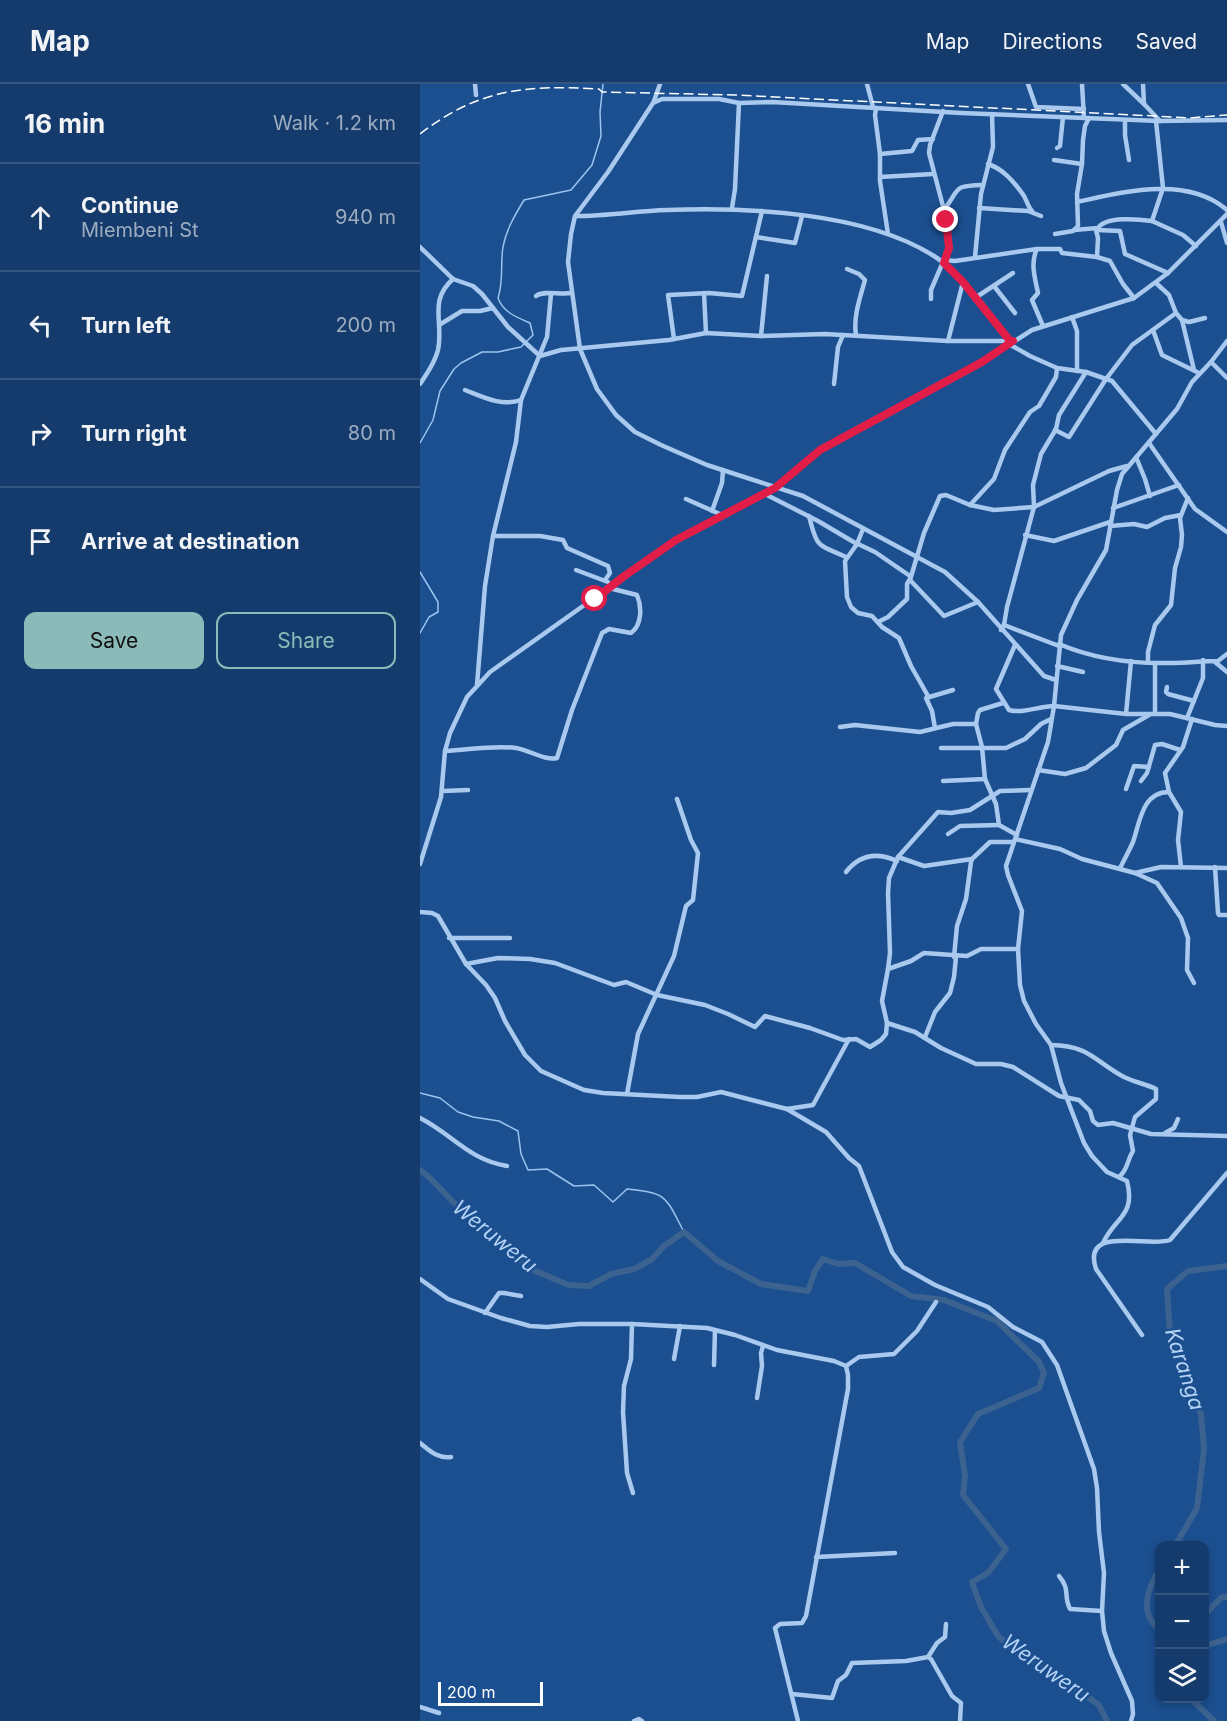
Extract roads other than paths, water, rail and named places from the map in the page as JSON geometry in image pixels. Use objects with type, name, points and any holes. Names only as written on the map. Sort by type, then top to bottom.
[{"type":"street","points":[[475,84],[476,95]]},
{"type":"street","points":[[660,84],[653,103],[608,172],[575,216],[568,262],[580,349],[597,389],[626,425],[661,445],[723,470],[802,496],[918,556],[953,578],[1003,627],[1015,645],[1044,676],[1056,680]]},
{"type":"street","points":[[867,84],[874,107],[888,234]]},
{"type":"street","points":[[1028,84],[1032,90],[1036,107],[1084,110]]},
{"type":"street","points":[[1074,230],[1078,226],[1077,202],[1087,118],[1084,110],[1082,84]]},
{"type":"street","points":[[1123,84],[1158,121],[1163,188],[1152,221]]},
{"type":"street","points":[[1143,84],[1144,104]]},
{"type":"street","points":[[653,103],[666,99],[719,99],[739,103],[772,102],[1125,120],[1227,120]]},
{"type":"street","points":[[732,208],[739,103]]},
{"type":"street","points":[[931,299],[931,290],[949,245],[944,210],[929,153],[943,111]]},
{"type":"street","points":[[975,257],[979,208],[993,147],[992,114]]},
{"type":"street","points":[[1058,148],[1064,117]]},
{"type":"street","points":[[1125,120],[1129,160]]},
{"type":"street","points":[[880,154],[911,151],[918,140],[933,139]]},
{"type":"street","points":[[1054,160],[1082,164]]},
{"type":"street","points":[[988,164],[1003,171],[1023,194],[1032,211]]},
{"type":"street","points":[[880,177],[933,174]]},
{"type":"street","points":[[944,210],[958,188],[964,185],[983,185]]},
{"type":"street","points":[[420,864],[442,791],[445,751],[456,720],[467,697],[477,685],[521,649],[676,540],[775,488],[820,450],[982,362],[1011,342],[1043,326],[1134,298],[1168,273],[1221,222],[1227,212],[1217,203],[1195,194],[1163,188],[1077,202]]},
{"type":"street","points":[[575,216],[732,208],[842,222],[888,234],[944,261],[1011,342],[1030,356],[1057,368],[1086,372],[1114,382],[1131,406],[1156,434]]},
{"type":"street","points":[[979,208],[1032,211],[1041,216]]},
{"type":"street","points":[[674,339],[668,295],[704,293],[742,296],[762,211]]},
{"type":"street","points":[[756,237],[795,243],[802,216]]},
{"type":"street","points":[[1096,229],[1109,220],[1152,221],[1183,235],[1196,246]]},
{"type":"street","points":[[1221,222],[1227,243]]},
{"type":"street","points":[[1096,229],[1097,257]]},
{"type":"street","points":[[1055,234],[1074,230],[1120,231],[1125,254],[1168,273]]},
{"type":"street","points":[[420,247],[453,279],[473,286],[519,338],[540,356]]},
{"type":"street","points":[[944,261],[1037,249],[1060,249],[1062,252],[1097,257],[1112,262],[1123,284],[1134,298]]},
{"type":"street","points":[[1037,249],[1033,262],[1038,293],[1032,300],[1043,326]]},
{"type":"street","points":[[847,269],[859,274],[865,280],[859,301],[856,335]]},
{"type":"street","points":[[975,298],[1013,273]]},
{"type":"street","points":[[761,336],[767,276]]},
{"type":"street","points":[[420,384],[437,355],[439,299],[453,279]]},
{"type":"street","points":[[948,341],[963,282]]},
{"type":"street","points":[[1156,283],[1169,295],[1176,313],[1182,320],[1194,370]]},
{"type":"street","points":[[994,286],[1015,313]]},
{"type":"street","points":[[536,296],[543,292],[560,295],[572,293]]},
{"type":"street","points":[[704,293],[706,333]]},
{"type":"street","points":[[477,685],[485,586],[494,536],[514,448],[521,400],[547,337],[551,294]]},
{"type":"street","points":[[439,325],[462,311],[493,308]]},
{"type":"street","points":[[1056,430],[1069,437],[1106,379],[1132,345],[1176,313]]},
{"type":"street","points":[[1072,316],[1077,331],[1077,371]]},
{"type":"street","points":[[1182,320],[1190,322],[1205,318]]},
{"type":"street","points":[[1153,330],[1162,355],[1199,374]]},
{"type":"street","points":[[540,356],[561,350],[674,339],[706,333],[761,336],[856,335],[948,341],[1011,342]]},
{"type":"street","points":[[834,384],[838,347],[843,335]]},
{"type":"street","points":[[1142,1335],[1096,1269],[1094,1257],[1110,1228],[1124,1217],[1129,1205],[1127,1180],[1107,1172],[1089,1153],[1079,1135],[1069,1102],[1065,1097],[1051,1045],[1036,1024],[1024,1001],[1020,985],[1018,949],[1022,911],[1006,870],[1030,790],[1048,742],[1054,706],[1059,645],[1068,618],[1106,549],[1119,481],[1128,465],[1177,409],[1199,374],[1227,341]]},
{"type":"street","points":[[1211,362],[1227,378]]},
{"type":"street","points":[[970,505],[994,479],[1005,450],[1030,412],[1038,406],[1056,377],[1057,368]]},
{"type":"street","points":[[1003,627],[1034,507],[1036,468],[1044,447],[1056,430],[1059,415],[1086,372]]},
{"type":"street","points":[[465,390],[508,404],[521,400]]},
{"type":"street","points":[[1149,443],[1195,509],[1227,532]]},
{"type":"street","points":[[1136,457],[1150,496]]},
{"type":"street","points":[[878,622],[888,617],[907,599],[907,584],[924,533],[940,496],[946,495],[970,505],[994,510],[1034,507],[1109,471],[1128,465]]},
{"type":"street","points":[[712,511],[722,483],[723,470]]},
{"type":"street","points":[[1113,508],[1179,485]]},
{"type":"street","points":[[765,494],[875,552],[910,577],[944,616],[978,602]]},
{"type":"street","points":[[1148,662],[1148,652],[1155,625],[1171,605],[1175,568],[1181,550],[1181,515],[1188,498]]},
{"type":"street","points":[[686,499],[722,515]]},
{"type":"street","points":[[1025,535],[1054,541],[1110,524],[1134,524],[1146,528],[1165,518],[1181,515]]},
{"type":"street","points":[[808,516],[815,540],[846,557]]},
{"type":"street","points":[[863,529],[857,544],[846,557],[847,597],[850,607],[858,613],[872,615],[899,638],[922,689],[928,696]]},
{"type":"street","points":[[494,536],[540,536],[563,540],[567,548],[608,566],[610,573],[605,580]]},
{"type":"street","points":[[445,751],[497,746],[529,750],[552,759],[557,758],[572,710],[602,633],[609,629],[631,633],[636,630],[641,611],[637,595],[576,570]]},
{"type":"street","points":[[1003,627],[1100,658],[1155,663],[1203,660],[1215,662],[1220,661],[1227,654]]},
{"type":"street","points":[[1015,645],[996,686],[1003,703],[1013,711],[1054,706],[1125,714],[1174,714],[1227,726]]},
{"type":"street","points":[[1181,867],[1178,840],[1181,812],[1169,792],[1165,773],[1187,737],[1189,718],[1203,678],[1203,660]]},
{"type":"street","points":[[1125,714],[1131,661]]},
{"type":"street","points":[[1215,662],[1227,672]]},
{"type":"street","points":[[1152,714],[1155,663]]},
{"type":"street","points":[[1057,666],[1083,672]]},
{"type":"street","points":[[1167,687],[1168,694],[1194,701]]},
{"type":"street","points":[[928,696],[953,690]]},
{"type":"street","points":[[928,696],[926,701],[931,708],[935,728]]},
{"type":"street","points":[[1003,703],[981,710],[978,713],[976,724],[986,779],[996,804],[999,825],[1015,839]]},
{"type":"street","points":[[1038,770],[1065,774],[1086,768],[1116,746],[1123,730],[1152,714]]},
{"type":"street","points":[[941,748],[1011,746],[1025,739],[1041,724],[1051,719]]},
{"type":"street","points":[[840,727],[855,725],[915,732],[959,723],[976,724]]},
{"type":"street","points":[[1141,781],[1149,767],[1155,744],[1180,750]]},
{"type":"street","points":[[1126,789],[1134,766],[1149,767]]},
{"type":"street","points":[[943,781],[986,779]]},
{"type":"street","points":[[442,791],[468,790]]},
{"type":"street","points":[[466,964],[498,958],[530,959],[555,963],[614,985],[626,982],[657,995],[705,1005],[754,1027],[765,1016],[837,1038],[860,1041],[870,1047],[885,1036],[887,1023],[882,1001],[890,953],[888,884],[898,859],[938,812],[954,813],[970,810],[992,795],[1006,790],[1030,790]]},
{"type":"street","points":[[1120,868],[1133,840],[1140,817],[1150,799],[1158,792],[1169,792]]},
{"type":"street","points":[[627,1094],[635,1044],[674,956],[686,906],[693,900],[699,855],[690,840],[677,799]]},
{"type":"street","points":[[948,834],[960,826],[999,825]]},
{"type":"street","points":[[846,872],[858,860],[871,855],[886,856],[924,866],[972,859],[990,842],[1015,839],[1060,849],[1082,859],[1120,868],[1157,883],[1181,918],[1188,938],[1187,970],[1194,983]]},
{"type":"street","points":[[925,1037],[935,1012],[950,993],[954,977],[957,926],[966,899],[972,859]]},
{"type":"street","points":[[1215,867],[1218,913],[1227,915]]},
{"type":"street","points":[[1135,873],[1154,868],[1227,868]]},
{"type":"street","points":[[420,912],[436,914],[466,964],[495,998],[504,1021],[525,1055],[534,1065],[557,1079],[584,1090],[697,1097],[722,1092],[787,1109],[826,1132],[846,1156],[859,1166],[892,1252],[903,1267],[935,1285],[988,1307],[1013,1327],[1042,1342],[1057,1365],[1069,1395],[1096,1479],[1104,1573],[1102,1611],[1106,1638],[1132,1701],[1131,1721]]},
{"type":"street","points":[[449,938],[510,938]]},
{"type":"street","points":[[888,969],[911,961],[924,953],[955,957],[969,956],[981,949],[1018,949]]},
{"type":"street","points":[[887,1023],[925,1037],[940,1048],[976,1064],[1001,1064],[1013,1068],[1059,1096],[1081,1101],[1098,1125],[1113,1123],[1151,1134],[1227,1136]]},
{"type":"street","points":[[787,1109],[813,1105],[849,1039]]},
{"type":"street","points":[[1051,1045],[1078,1047],[1127,1079],[1156,1089],[1156,1099],[1138,1114],[1131,1127],[1132,1151],[1127,1168],[1119,1177]]},
{"type":"street","points":[[420,1118],[472,1155],[507,1166]]},
{"type":"street","points":[[1165,1133],[1172,1130],[1179,1119]]},
{"type":"street","points":[[1103,1243],[1125,1240],[1167,1242],[1225,1179],[1227,1173]]},
{"type":"street","points":[[420,1279],[448,1299],[513,1322],[547,1327],[579,1324],[632,1324],[715,1330],[763,1346],[834,1361],[846,1366]]},
{"type":"street","points":[[485,1313],[499,1293],[521,1296]]},
{"type":"street","points":[[846,1366],[859,1357],[894,1354],[916,1331],[936,1302]]},
{"type":"street","points":[[632,1324],[631,1359],[624,1386],[623,1412],[627,1473],[633,1493]]},
{"type":"street","points":[[674,1359],[680,1326]]},
{"type":"street","points":[[714,1365],[715,1330]]},
{"type":"street","points":[[757,1398],[763,1346]]},
{"type":"street","points":[[798,1721],[775,1628],[778,1624],[804,1621],[848,1389],[846,1366]]},
{"type":"street","points":[[420,1443],[433,1454],[443,1458],[451,1457]]},
{"type":"street","points":[[816,1557],[895,1553]]},
{"type":"street","points":[[1059,1576],[1066,1585],[1070,1609],[1102,1611]]},
{"type":"street","points":[[792,1694],[832,1698],[838,1681],[846,1676],[852,1663],[906,1661],[928,1657],[937,1643],[945,1637],[946,1624]]},
{"type":"street","points":[[928,1657],[952,1696],[961,1703],[960,1721]]},
{"type":"street","points":[[420,1707],[439,1713]]},
{"type":"street","points":[[634,1721],[642,1721]]},
{"type":"waterway","points":[[420,443],[433,420],[440,391],[454,369],[482,352],[498,352],[521,347],[533,335],[530,323],[507,310],[498,298],[504,241],[524,200],[571,190],[592,165],[601,136],[600,112],[603,84]]},
{"type":"waterway","points":[[420,572],[438,602],[438,612],[429,617],[420,633]]},
{"type":"waterway","points":[[420,1093],[440,1098],[458,1112],[499,1121],[518,1131],[521,1154],[528,1170],[547,1169],[574,1186],[594,1185],[613,1202],[627,1189],[651,1192],[664,1198],[684,1232]]},
{"type":"waterway","name":"Weruweru","points":[[420,1170],[462,1211],[501,1237],[513,1255],[535,1271],[569,1285],[589,1286],[611,1274],[634,1269],[651,1260],[664,1246],[684,1232],[718,1261],[761,1284],[808,1291],[815,1271],[823,1259],[838,1264],[855,1263],[911,1296],[944,1300],[997,1321],[1039,1362],[1044,1373],[1039,1388],[978,1414],[960,1442],[965,1476],[963,1495],[1006,1549],[988,1573],[972,1582],[981,1607],[998,1636],[1022,1657],[1042,1665],[1099,1705],[1107,1721]]},
{"type":"waterway","name":"Karanga","points":[[1178,1541],[1197,1508],[1204,1449],[1201,1414],[1189,1378],[1170,1334],[1167,1289],[1188,1271],[1227,1266]]},
{"type":"waterway","name":"Karanga","points":[[1155,1578],[1147,1600],[1149,1616],[1155,1625]]},
{"type":"waterway","name":"Karanga","points":[[1209,1610],[1222,1597],[1227,1597]]},
{"type":"waterway","name":"Karanga","points":[[1209,1644],[1227,1639]]},
{"type":"waterway","name":"Karanga","points":[[1195,1703],[1214,1721]]},
{"type":"railway","points":[[420,134],[463,107],[484,98],[526,89],[549,88],[1189,118],[1227,115]]}]
